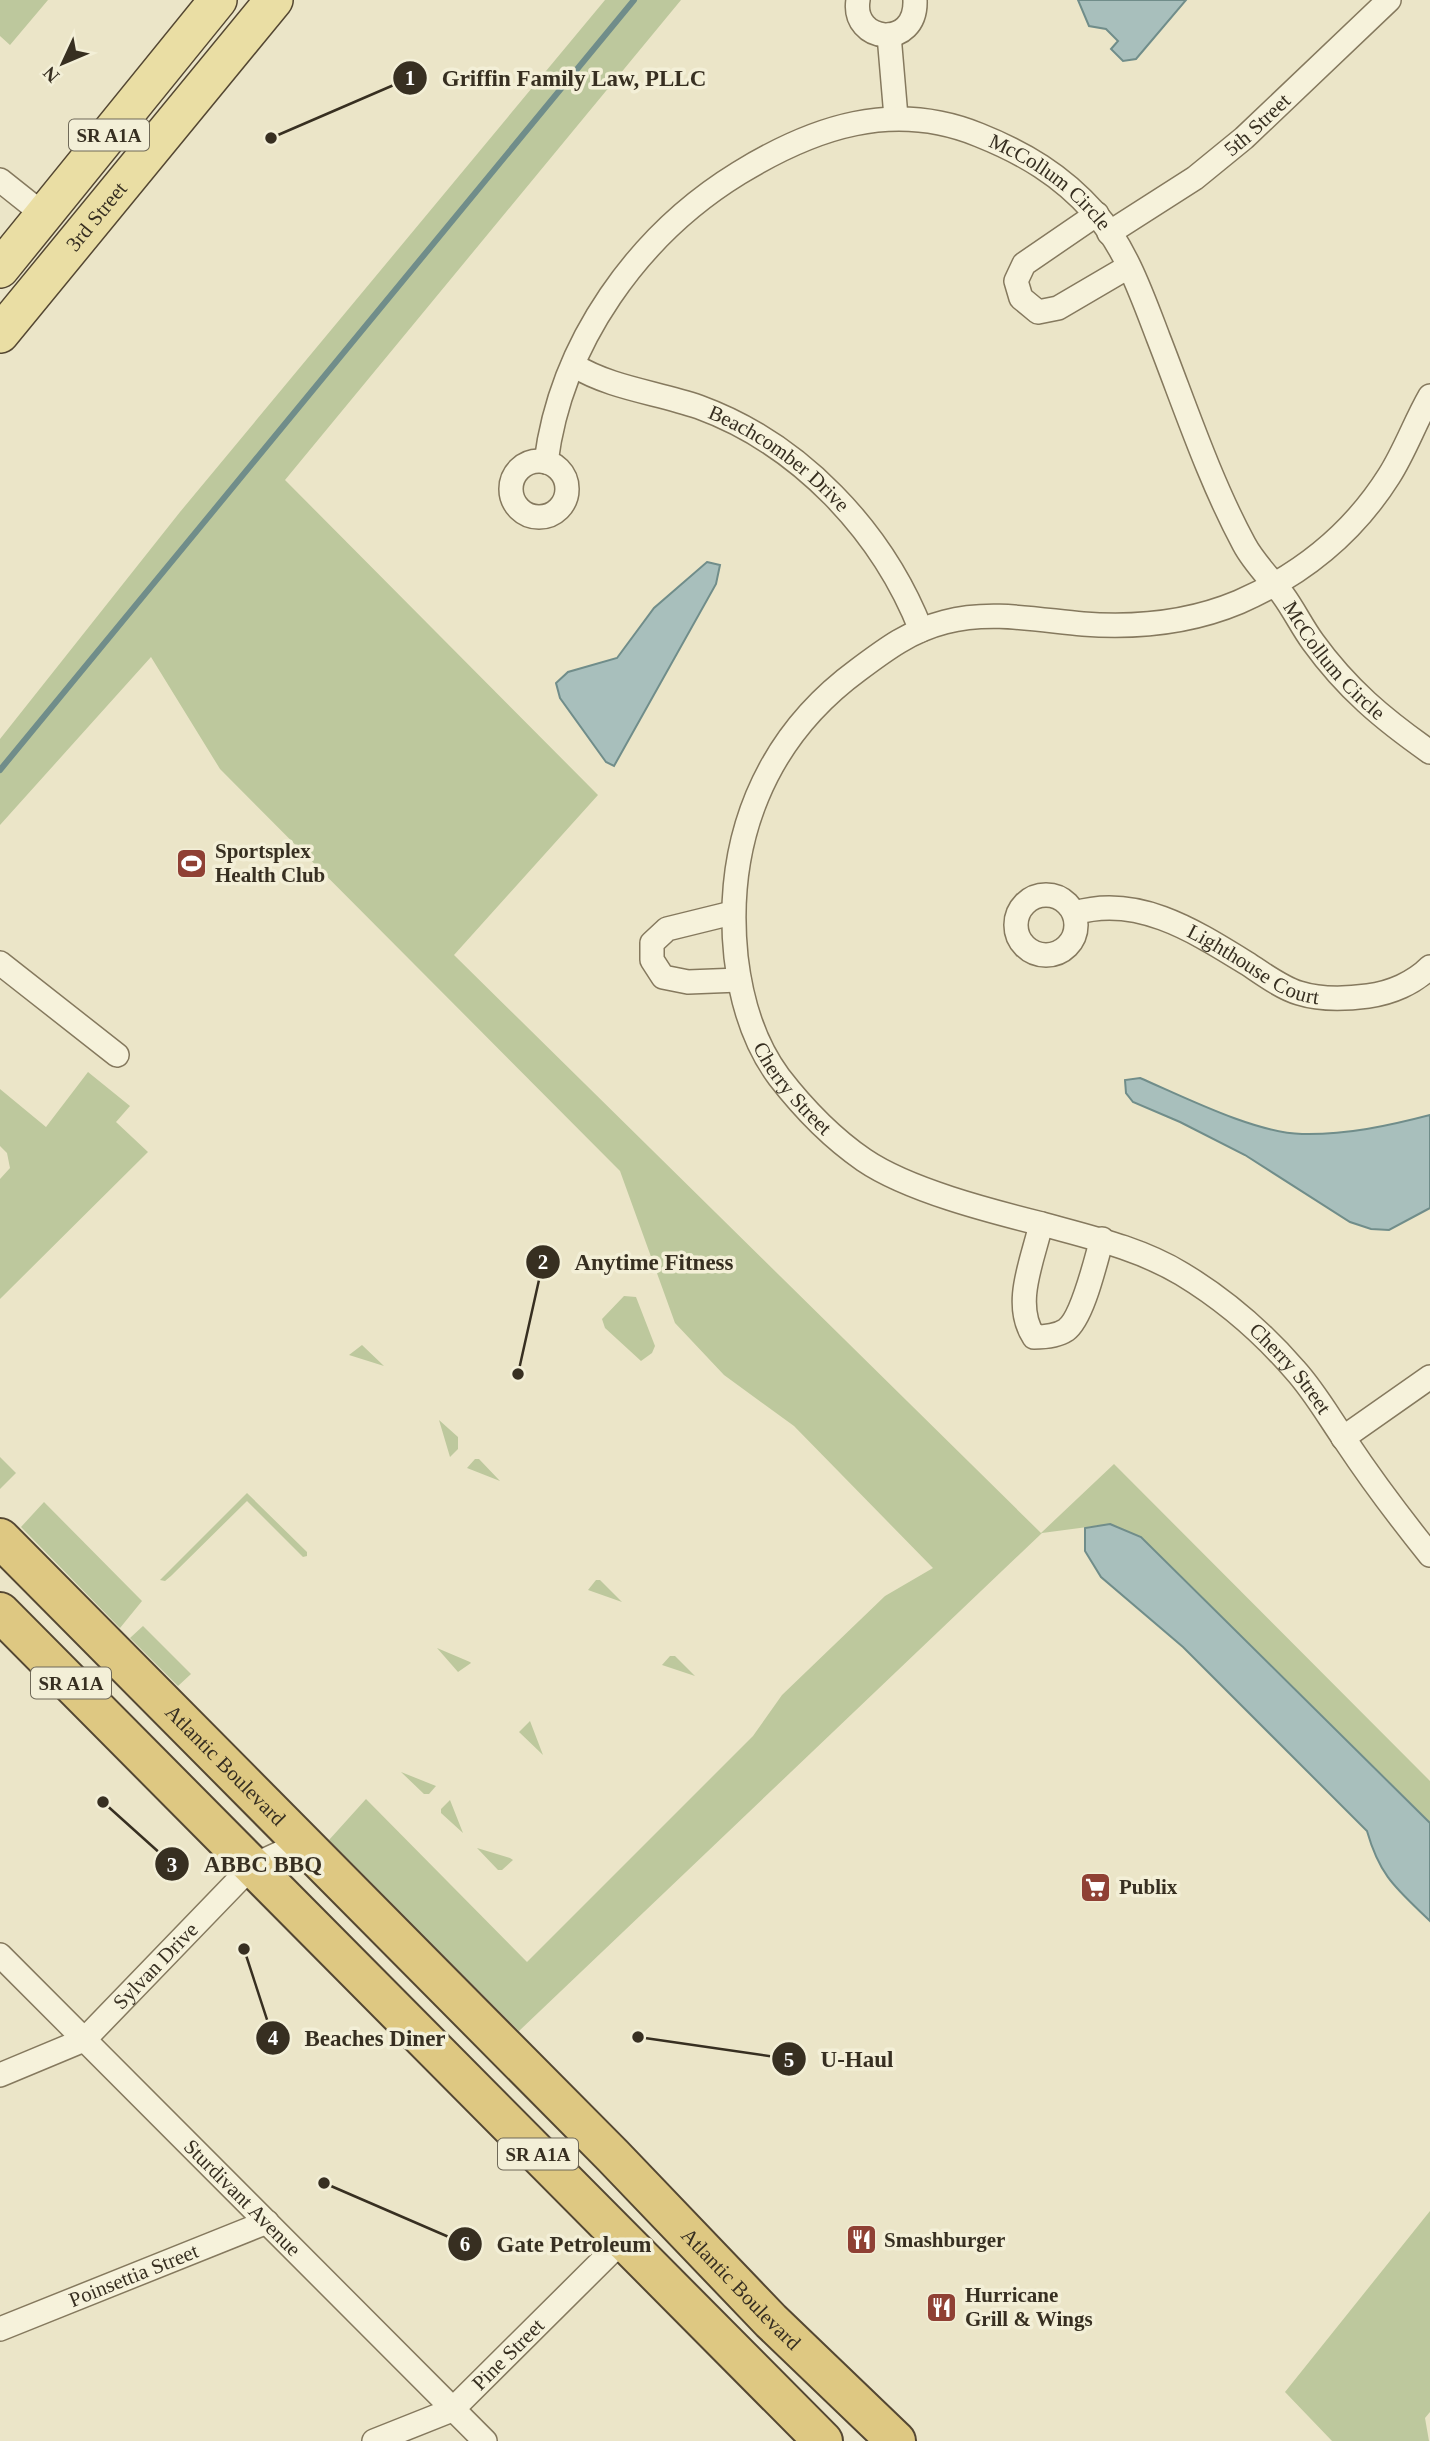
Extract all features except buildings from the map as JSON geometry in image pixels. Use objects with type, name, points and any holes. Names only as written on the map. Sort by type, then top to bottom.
[{"type":"highway","name":"Atlantic Boulevard","points":[[0,1538],[662,2206],[771,2321],[895,2441]]},
{"type":"highway","name":"SR A1A","points":[[0,1612],[823,2441]]},
{"type":"highway","points":[[515,2130],[533,2129],[614,2204],[635,2210],[662,2206]]},
{"type":"highway","points":[[623,2240],[638,2232],[646,2232],[671,2241],[771,2321]]},
{"type":"main road","name":"3rd Street","points":[[0,269],[218,0]]},
{"type":"main road","name":"3rd Street","points":[[0,334],[263,4]]},
{"type":"main road","points":[[44,215],[76,241]]},
{"type":"street","points":[[858,0],[856,9],[862,23],[873,32],[889,35],[905,29],[911,21],[915,0]]},
{"type":"street","name":"5th Street","points":[[1128,267],[1058,307],[1038,312],[1021,298],[1016,281],[1024,264],[1195,178],[1244,138],[1389,0]]},
{"type":"street","points":[[889,35],[896,117]]},
{"type":"street","name":"McCollum Circle","points":[[546,462],[561,394],[595,318],[639,259],[667,229],[720,185],[785,148],[852,124],[896,117],[963,129],[1019,151],[1053,173],[1103,224],[1128,267],[1215,481],[1244,545],[1311,640],[1342,678],[1377,715],[1430,752]]},
{"type":"street","points":[[0,180],[44,215]]},
{"type":"street","name":"Beachcomber Drive","points":[[573,365],[615,385],[700,408],[735,423],[782,453],[828,489],[868,534],[908,597],[921,630]]},
{"type":"street","name":"Cherry Street","points":[[1430,396],[1390,475],[1351,528],[1323,553],[1243,600],[1195,618],[1116,626],[1007,617],[950,621],[902,638],[845,679],[815,706],[788,738],[762,780],[736,862],[732,913],[739,980],[750,1024],[776,1074],[820,1125],[867,1163],[940,1194],[1102,1239],[1178,1272],[1242,1316],[1298,1373],[1386,1500],[1430,1555]]},
{"type":"street","name":"Lighthouse Court","points":[[1075,913],[1096,907],[1144,912],[1188,926],[1299,993],[1345,999],[1383,994],[1419,978],[1430,967]]},
{"type":"street","points":[[732,913],[667,929],[652,943],[652,960],[663,977],[688,982],[739,980]]},
{"type":"street","points":[[0,963],[117,1055]]},
{"type":"street","points":[[1041,1224],[1021,1308],[1034,1337],[1048,1337],[1067,1329],[1078,1312],[1102,1239]]},
{"type":"street","points":[[1343,1438],[1430,1377]]},
{"type":"street","name":"Sylvan Drive","points":[[0,2075],[85,2040],[253,1866],[302,1843]]},
{"type":"street","name":"Sturdivant Avenue","points":[[0,1955],[485,2441]]},
{"type":"street","name":"Poinsettia Street","points":[[0,2329],[267,2222]]},
{"type":"street","name":"Pine Street","points":[[374,2441],[452,2410],[623,2240]]},
{"type":"green space","points":[[0,0],[48,0],[10,45],[0,36]]},
{"type":"green space","points":[[605,0],[681,0],[285,480],[598,795],[454,955],[1041,1533],[1114,1464],[1430,1781],[1430,1822],[1141,1537],[1110,1524],[1042,1533],[519,2031],[329,1840],[366,1799],[527,1962],[753,1736],[782,1695],[885,1596],[933,1568],[794,1426],[724,1375],[675,1323],[620,1171],[220,769],[151,657],[0,825],[0,739],[180,512]]},
{"type":"green space","points":[[88,1072],[130,1106],[116,1122],[148,1152],[0,1299],[0,1179],[10,1168],[7,1153],[0,1146],[0,1089],[46,1127]]},
{"type":"green space","points":[[624,1296],[636,1297],[655,1346],[652,1353],[641,1361],[605,1328],[602,1319]]},
{"type":"green space","points":[[362,1345],[384,1366],[349,1355]]},
{"type":"green space","points":[[439,1420],[458,1437],[458,1449],[450,1457]]},
{"type":"green space","points":[[0,1457],[16,1473],[0,1489]]},
{"type":"green space","points":[[475,1459],[479,1459],[500,1481],[467,1468]]},
{"type":"green space","points":[[247,1493],[307,1552],[307,1556],[303,1557],[247,1501],[171,1576],[165,1581],[160,1580]]},
{"type":"green space","points":[[44,1502],[142,1601],[120,1628],[21,1527]]},
{"type":"green space","points":[[596,1580],[600,1580],[622,1602],[588,1590]]},
{"type":"green space","points":[[143,1626],[191,1674],[178,1686],[130,1638]]},
{"type":"green space","points":[[437,1648],[470,1662],[471,1663],[458,1672]]},
{"type":"green space","points":[[670,1656],[675,1656],[695,1676],[662,1665]]},
{"type":"green space","points":[[530,1721],[543,1755],[519,1732]]},
{"type":"green space","points":[[401,1772],[436,1786],[429,1794],[424,1794]]},
{"type":"green space","points":[[450,1800],[463,1833],[441,1813],[441,1809]]},
{"type":"green space","points":[[477,1848],[513,1860],[502,1870],[498,1870]]},
{"type":"green space","points":[[1430,2211],[1430,2412],[1425,2418],[1429,2441],[1332,2441],[1285,2392]]},
{"type":"water","points":[[1078,0],[1186,0],[1136,59],[1123,61],[1111,49],[1118,41],[1106,29],[1089,26]]},
{"type":"water","points":[[707,562],[720,565],[716,584],[614,766],[606,762],[560,698],[556,683],[568,672],[617,658],[654,608]]},
{"type":"water","points":[[1140,1078],[1220,1113],[1283,1132],[1318,1134],[1351,1131],[1430,1115],[1430,1208],[1389,1230],[1371,1229],[1350,1222],[1245,1155],[1133,1102],[1126,1093],[1125,1080]]},
{"type":"water","points":[[1110,1524],[1141,1537],[1430,1823],[1430,1921],[1399,1891],[1384,1871],[1367,1831],[1183,1647],[1101,1577],[1085,1551],[1085,1528]]},
{"type":"waterway","points":[[0,770],[634,0]]},
{"type":"place","name":"Griffin Family Law, PLLC","points":[[271,138]]},
{"type":"place","name":"Sportsplex Health Club","points":[[192,863]]},
{"type":"place","name":"Anytime Fitness","points":[[518,1374]]},
{"type":"place","name":"ABBC BBQ","points":[[103,1802]]},
{"type":"place","name":"Publix","points":[[1096,1887]]},
{"type":"place","name":"Beaches Diner","points":[[244,1949]]},
{"type":"place","name":"U-Haul","points":[[638,2037]]},
{"type":"place","name":"Gate Petroleum","points":[[324,2183]]},
{"type":"place","name":"Smashburger","points":[[861,2240]]},
{"type":"place","name":"Hurricane Grill & Wings","points":[[942,2307]]}]
